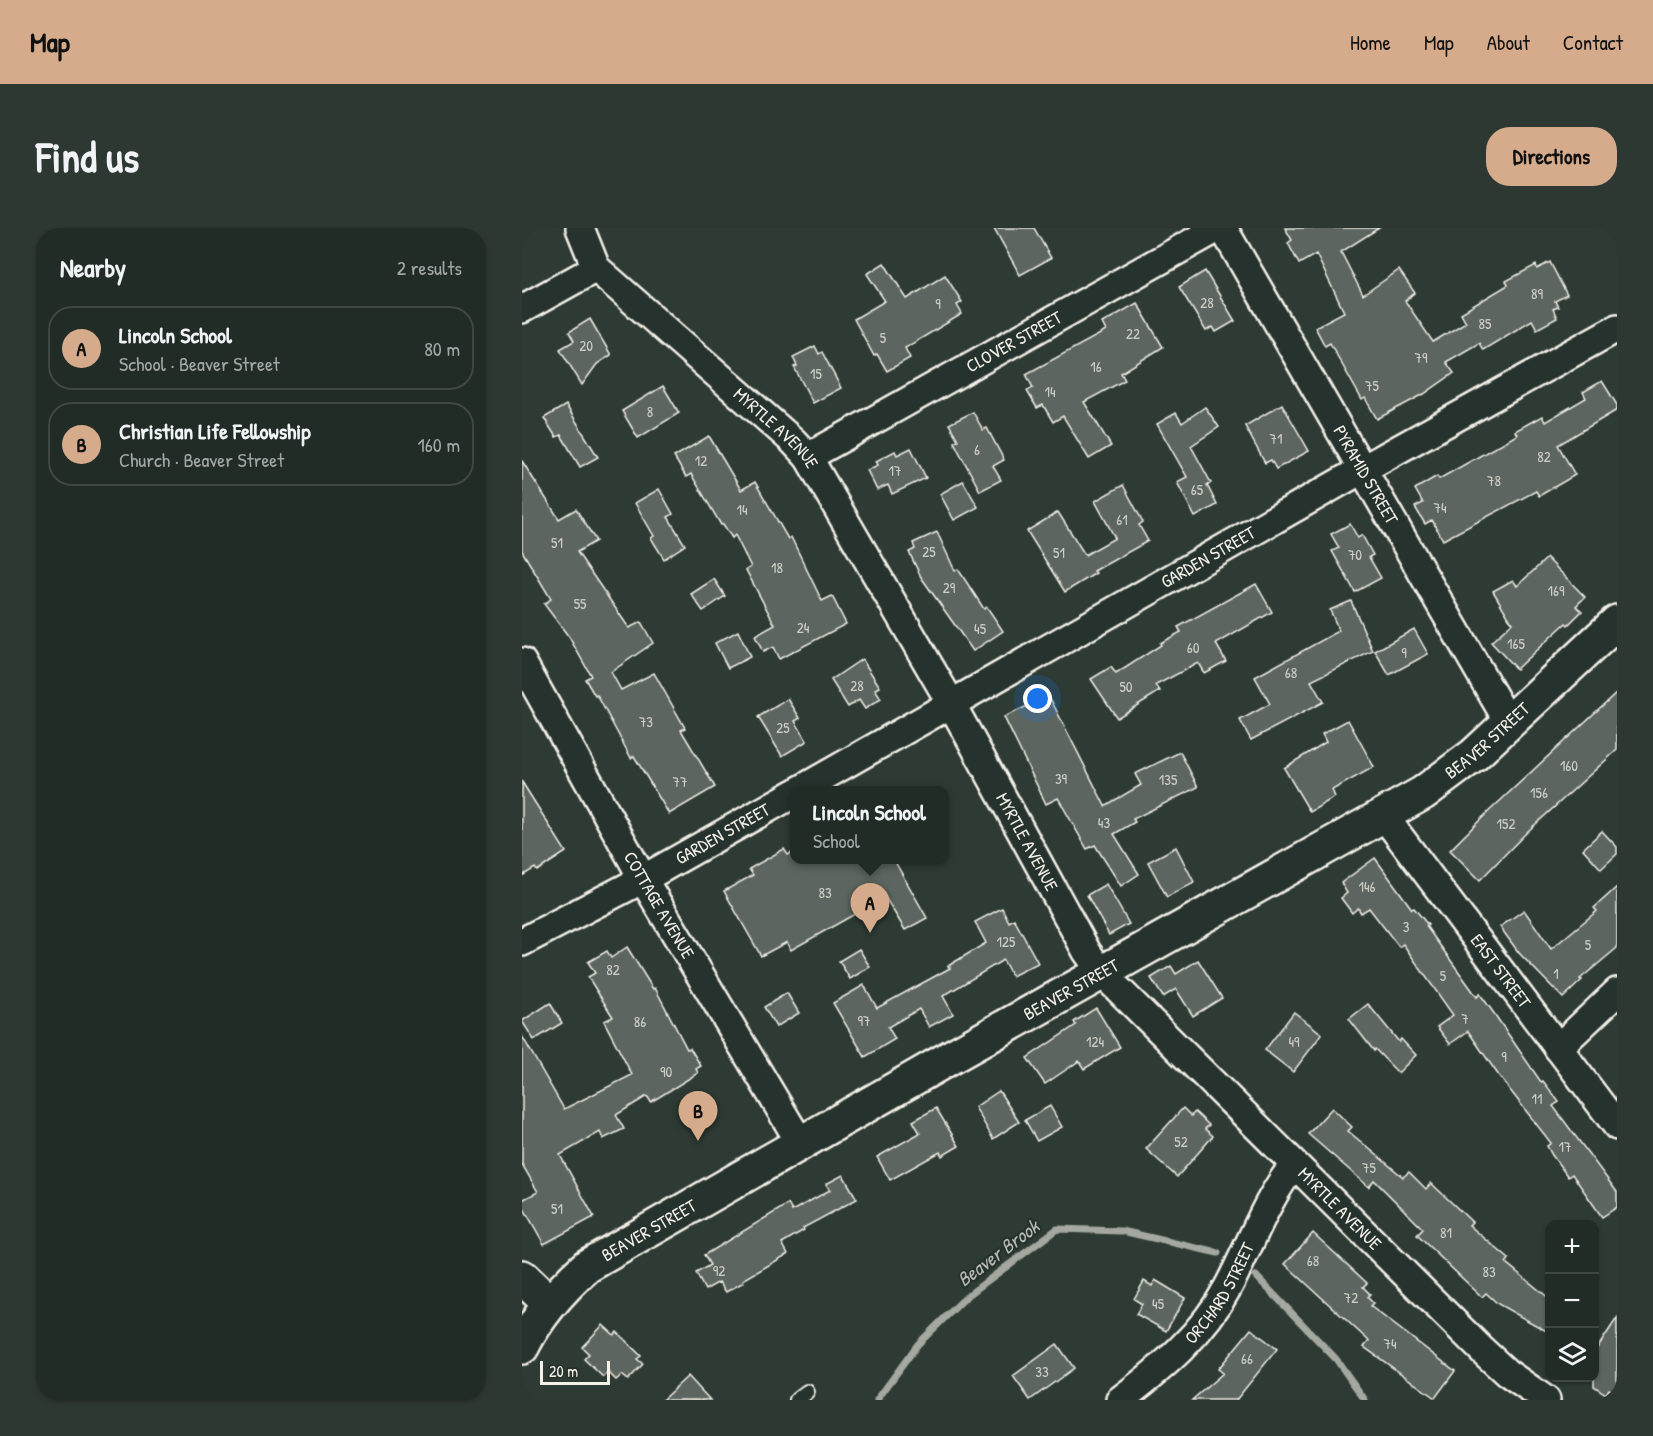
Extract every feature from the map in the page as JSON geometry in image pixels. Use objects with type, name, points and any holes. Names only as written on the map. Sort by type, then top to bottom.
[{"type":"street","name":"MYRTLE AVENUE","points":[[580,228],[596,268],[793,441],[808,457],[952,705],[1087,952],[1102,973],[1483,1351],[1507,1373],[1546,1400]]},
{"type":"street","name":"CLOVER STREET","points":[[808,457],[1221,228]]},
{"type":"street","name":"PYRAMID STREET","points":[[1221,228],[1509,723]]},
{"type":"street","points":[[522,309],[596,268]]},
{"type":"street","name":"GARDEN STREET","points":[[807,786],[1362,469],[1617,328]]},
{"type":"street","name":"BEAVER STREET","points":[[522,1347],[549,1303],[587,1266],[1423,793],[1453,772],[1509,723],[1617,622]]},
{"type":"street","name":"COTTAGE AVENUE","points":[[522,662],[643,879],[801,1144]]},
{"type":"street","name":"GARDEN STREET","points":[[522,942],[643,879],[790,796]]},
{"type":"street","name":"EAST STREET","points":[[1384,816],[1617,1126]]},
{"type":"street","points":[[1558,1048],[1617,992]]},
{"type":"street","name":"ORCHARD STREET","points":[[1120,1400],[1177,1354],[1212,1312],[1227,1289],[1274,1195],[1294,1165]]},
{"type":"street","points":[[522,1277],[549,1303]]},
{"type":"building","points":[[994,228],[1034,228],[1051,258],[1020,275]]},
{"type":"building","points":[[1285,228],[1379,228],[1341,252],[1363,295],[1399,270],[1415,293],[1405,301],[1433,342],[1466,322],[1461,313],[1508,285],[1506,281],[1536,265],[1537,269],[1550,262],[1567,295],[1555,301],[1558,307],[1553,309],[1557,318],[1537,329],[1532,320],[1483,350],[1479,343],[1446,362],[1454,373],[1424,394],[1377,419],[1365,398],[1362,400],[1330,343],[1325,346],[1315,327],[1344,312],[1316,254],[1299,264],[1288,243],[1292,240]]},
{"type":"building","points":[[884,263],[907,299],[945,275],[962,302],[957,305],[962,314],[905,348],[910,358],[887,371],[877,354],[874,356],[854,319],[885,301],[867,274]]},
{"type":"building","points":[[1205,271],[1235,321],[1216,332],[1213,327],[1206,331],[1179,287]]},
{"type":"building","points":[[1137,303],[1163,347],[1121,373],[1125,380],[1084,402],[1111,446],[1089,459],[1063,416],[1053,422],[1043,405],[1037,408],[1027,391],[1033,388],[1026,374],[1106,331],[1102,323]]},
{"type":"building","points":[[590,319],[611,355],[597,364],[582,385],[560,349],[574,341],[569,332]]},
{"type":"building","points":[[815,346],[819,354],[822,352],[841,388],[813,403],[794,367],[797,366],[793,357]]},
{"type":"building","points":[[1602,381],[1617,405],[1617,410],[1558,445],[1575,475],[1539,496],[1536,491],[1443,540],[1432,520],[1425,524],[1415,507],[1423,503],[1415,489],[1437,476],[1439,479],[1517,435],[1515,431],[1542,416],[1545,422],[1586,398],[1583,392]]},
{"type":"building","points":[[663,386],[679,413],[638,438],[622,411]]},
{"type":"building","points":[[1282,404],[1309,451],[1276,469],[1271,460],[1265,463],[1245,426]]},
{"type":"building","points":[[566,405],[598,457],[580,467],[561,435],[556,437],[544,418]]},
{"type":"building","points":[[1205,407],[1219,427],[1191,446],[1211,483],[1207,485],[1217,505],[1195,517],[1177,482],[1187,477],[1157,424],[1176,413],[1182,423]]},
{"type":"building","points":[[973,412],[983,430],[987,428],[1004,460],[993,466],[1001,480],[980,491],[954,442],[958,440],[949,424]]},
{"type":"building","points":[[709,436],[741,490],[755,482],[788,539],[791,537],[822,601],[832,596],[846,624],[779,659],[773,647],[763,652],[755,636],[775,625],[746,570],[751,567],[735,535],[732,538],[723,524],[721,525],[691,474],[686,477],[674,457]]},
{"type":"building","points":[[911,448],[926,478],[892,494],[888,485],[877,490],[867,470],[878,465],[876,461],[895,451],[897,455]]},
{"type":"building","points":[[522,461],[559,519],[576,509],[596,541],[577,552],[629,628],[641,622],[653,643],[611,672],[621,690],[654,673],[685,728],[681,730],[715,787],[669,814],[634,756],[631,758],[597,695],[595,696],[585,679],[591,676],[569,637],[544,604],[551,599],[522,551]]},
{"type":"building","points":[[963,481],[978,507],[954,520],[940,494]]},
{"type":"building","points":[[1123,485],[1143,522],[1139,525],[1148,541],[1094,571],[1096,573],[1065,592],[1027,531],[1058,512],[1085,555],[1115,538],[1095,501]]},
{"type":"building","points":[[659,489],[673,514],[668,517],[685,545],[664,559],[651,538],[654,536],[635,503]]},
{"type":"building","points":[[1350,524],[1358,538],[1362,535],[1373,555],[1369,557],[1381,578],[1355,592],[1332,551],[1339,548],[1331,534]]},
{"type":"building","points":[[937,532],[955,571],[958,569],[984,609],[987,607],[1003,631],[973,651],[921,577],[909,552],[915,549],[913,543]]},
{"type":"building","points":[[1547,558],[1585,597],[1576,606],[1582,611],[1516,669],[1491,642],[1512,623],[1493,591],[1513,580],[1517,586]]},
{"type":"building","points":[[714,579],[725,596],[703,611],[691,594]]},
{"type":"building","points":[[1256,584],[1272,612],[1216,644],[1226,661],[1204,673],[1198,663],[1156,685],[1160,691],[1117,718],[1091,679],[1111,667],[1116,674],[1161,645],[1160,643],[1181,632],[1178,627]]},
{"type":"building","points":[[1351,601],[1373,651],[1311,681],[1323,702],[1251,740],[1240,720],[1270,704],[1255,677],[1339,631],[1330,610]]},
{"type":"building","points":[[1414,629],[1428,654],[1389,675],[1375,651]]},
{"type":"building","points":[[738,631],[750,657],[728,668],[715,643]]},
{"type":"building","points":[[862,659],[880,687],[875,690],[881,699],[865,709],[859,700],[848,707],[831,680]]},
{"type":"building","points":[[1617,692],[1617,750],[1527,832],[1480,880],[1450,850]]},
{"type":"building","points":[[1049,696],[1105,806],[1141,785],[1135,774],[1180,752],[1198,787],[1133,819],[1135,822],[1114,834],[1139,874],[1121,886],[1095,845],[1087,849],[1058,798],[1046,804],[1004,717]]},
{"type":"building","points":[[788,699],[800,718],[795,721],[807,741],[782,756],[758,717]]},
{"type":"building","points":[[1348,720],[1374,767],[1332,790],[1335,797],[1310,812],[1284,768],[1326,742],[1322,734]]},
{"type":"building","points":[[522,782],[566,852],[537,871],[535,868],[522,876]]},
{"type":"building","points":[[1602,831],[1617,847],[1617,854],[1601,869],[1583,849]]},
{"type":"building","points":[[1176,847],[1194,882],[1167,897],[1148,862]]},
{"type":"building","points":[[784,849],[788,855],[790,854],[790,864],[896,864],[927,918],[905,930],[885,897],[791,950],[787,942],[761,956],[724,891],[753,875],[749,869]]},
{"type":"building","points":[[1375,858],[1412,909],[1414,908],[1428,925],[1426,926],[1477,997],[1480,994],[1541,1082],[1543,1081],[1559,1102],[1553,1106],[1617,1192],[1617,1207],[1602,1217],[1572,1174],[1568,1177],[1552,1155],[1547,1146],[1551,1143],[1499,1076],[1468,1031],[1450,1044],[1437,1027],[1453,1015],[1403,944],[1399,947],[1369,908],[1361,913],[1358,908],[1352,913],[1341,898],[1347,893],[1341,883]]},
{"type":"building","points":[[1106,884],[1129,924],[1109,935],[1087,895]]},
{"type":"building","points":[[1617,887],[1617,948],[1580,979],[1582,980],[1563,998],[1519,953],[1500,927],[1524,910],[1551,949],[1597,911],[1594,908]]},
{"type":"building","points":[[1002,908],[1009,922],[1014,919],[1038,963],[1012,976],[1003,960],[943,996],[953,1014],[929,1027],[919,1009],[888,1027],[895,1039],[865,1057],[833,1003],[864,985],[877,1008],[950,968],[948,966],[986,943],[975,922]]},
{"type":"building","points":[[627,947],[653,989],[655,988],[687,1049],[690,1048],[701,1066],[696,1069],[698,1073],[651,1102],[647,1096],[616,1115],[624,1129],[603,1139],[600,1132],[560,1155],[594,1217],[544,1244],[522,1205],[522,1200],[538,1192],[522,1164],[522,1036],[564,1109],[632,1075],[604,1021],[613,1017],[588,977],[595,973],[588,962],[607,951],[611,958]]},
{"type":"building","points":[[859,949],[870,967],[850,979],[839,961]]},
{"type":"building","points":[[1198,960],[1222,998],[1193,1016],[1176,989],[1163,997],[1151,978],[1171,966],[1176,974]]},
{"type":"building","points":[[787,993],[799,1013],[776,1027],[764,1007]]},
{"type":"building","points":[[550,1003],[562,1023],[534,1040],[522,1021]]},
{"type":"building","points":[[1368,1004],[1399,1042],[1401,1039],[1416,1055],[1398,1073],[1375,1049],[1374,1051],[1349,1019]]},
{"type":"building","points":[[1096,1008],[1120,1047],[1084,1069],[1079,1061],[1045,1084],[1027,1058],[1076,1025],[1074,1022]]},
{"type":"building","points":[[1294,1012],[1322,1034],[1293,1072],[1265,1050]]},
{"type":"building","points":[[999,1091],[1019,1122],[993,1139],[975,1107]]},
{"type":"building","points":[[1050,1106],[1062,1127],[1037,1141],[1025,1120]]},
{"type":"building","points":[[936,1108],[959,1146],[942,1156],[940,1152],[890,1180],[877,1157],[920,1133],[913,1121]]},
{"type":"building","points":[[1183,1108],[1191,1116],[1195,1112],[1209,1125],[1205,1129],[1213,1136],[1177,1177],[1146,1149]]},
{"type":"building","points":[[1332,1108],[1352,1127],[1348,1131],[1403,1177],[1409,1172],[1426,1189],[1431,1183],[1472,1222],[1469,1225],[1509,1259],[1506,1263],[1545,1295],[1545,1330],[1498,1304],[1486,1293],[1482,1297],[1417,1235],[1423,1229],[1374,1180],[1369,1187],[1308,1134]]},
{"type":"building","points":[[843,1175],[857,1199],[803,1228],[804,1230],[782,1243],[788,1254],[743,1280],[744,1282],[726,1292],[719,1282],[705,1290],[696,1273],[710,1265],[704,1255],[788,1204],[792,1211],[830,1190],[826,1184]]},
{"type":"building","points":[[1313,1233],[1367,1283],[1363,1287],[1370,1294],[1367,1297],[1373,1303],[1370,1306],[1455,1371],[1435,1398],[1364,1347],[1369,1341],[1285,1264]]},
{"type":"building","points":[[1155,1280],[1185,1298],[1166,1331],[1136,1314],[1142,1304],[1134,1299],[1144,1281],[1152,1286]]},
{"type":"building","points":[[1617,1318],[1617,1394],[1609,1389],[1606,1394],[1594,1386],[1594,1382],[1599,1382],[1599,1345]]},
{"type":"building","points":[[603,1325],[614,1335],[617,1332],[641,1356],[637,1359],[643,1364],[628,1380],[622,1375],[616,1380],[608,1372],[603,1377],[584,1359],[589,1354],[582,1347]]},
{"type":"building","points":[[1251,1329],[1277,1349],[1236,1400],[1192,1400],[1223,1373],[1218,1369]]},
{"type":"building","points":[[1057,1344],[1074,1368],[1030,1400],[1013,1376]]},
{"type":"building","points":[[688,1376],[710,1400],[662,1400]]},
{"type":"waterway","name":"Beaver Brook","points":[[877,1400],[918,1344],[967,1296],[1057,1229],[1122,1231],[1218,1253]]},
{"type":"waterway","name":"Beaver Brook","points":[[1256,1276],[1336,1359],[1365,1400]]},
{"type":"place","name":"Lincoln School","points":[[870,933]]},
{"type":"place","name":"Christian Life Fellowship","points":[[698,1141]]}]
